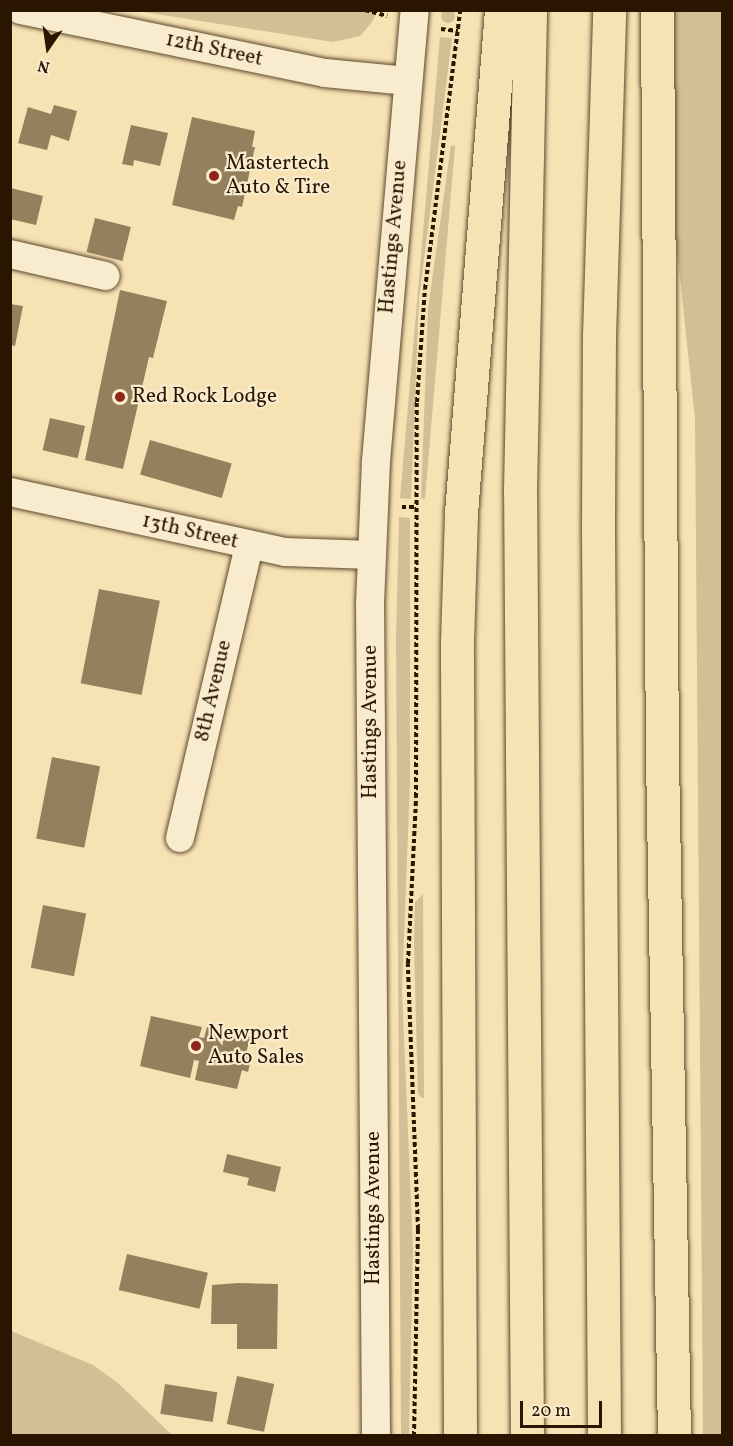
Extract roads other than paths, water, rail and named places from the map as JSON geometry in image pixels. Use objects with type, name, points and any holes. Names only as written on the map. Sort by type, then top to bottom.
[{"type":"highway","points":[[460,1436],[457,642],[461,513],[501,10]]},
{"type":"highway","points":[[527,1436],[520,490],[530,10]]},
{"type":"highway","points":[[604,1436],[598,524],[599,336],[609,10]]},
{"type":"highway","points":[[657,10],[662,756],[674,1436]]},
{"type":"street","name":"12th Street","points":[[21,10],[325,73],[408,81]]},
{"type":"street","name":"Hastings Avenue","points":[[376,1436],[372,555],[415,10]]},
{"type":"street","points":[[10,254],[105,276]]},
{"type":"street","name":"13th Street","points":[[10,492],[249,545],[301,554],[372,555]]},
{"type":"street","name":"8th Avenue","points":[[180,838],[249,545]]},
{"type":"place","name":"Mastertech Auto & Tire","points":[[214,176]]},
{"type":"place","name":"Red Rock Lodge","points":[[120,397]]},
{"type":"place","name":"Newport Auto Sales","points":[[196,1046]]}]
